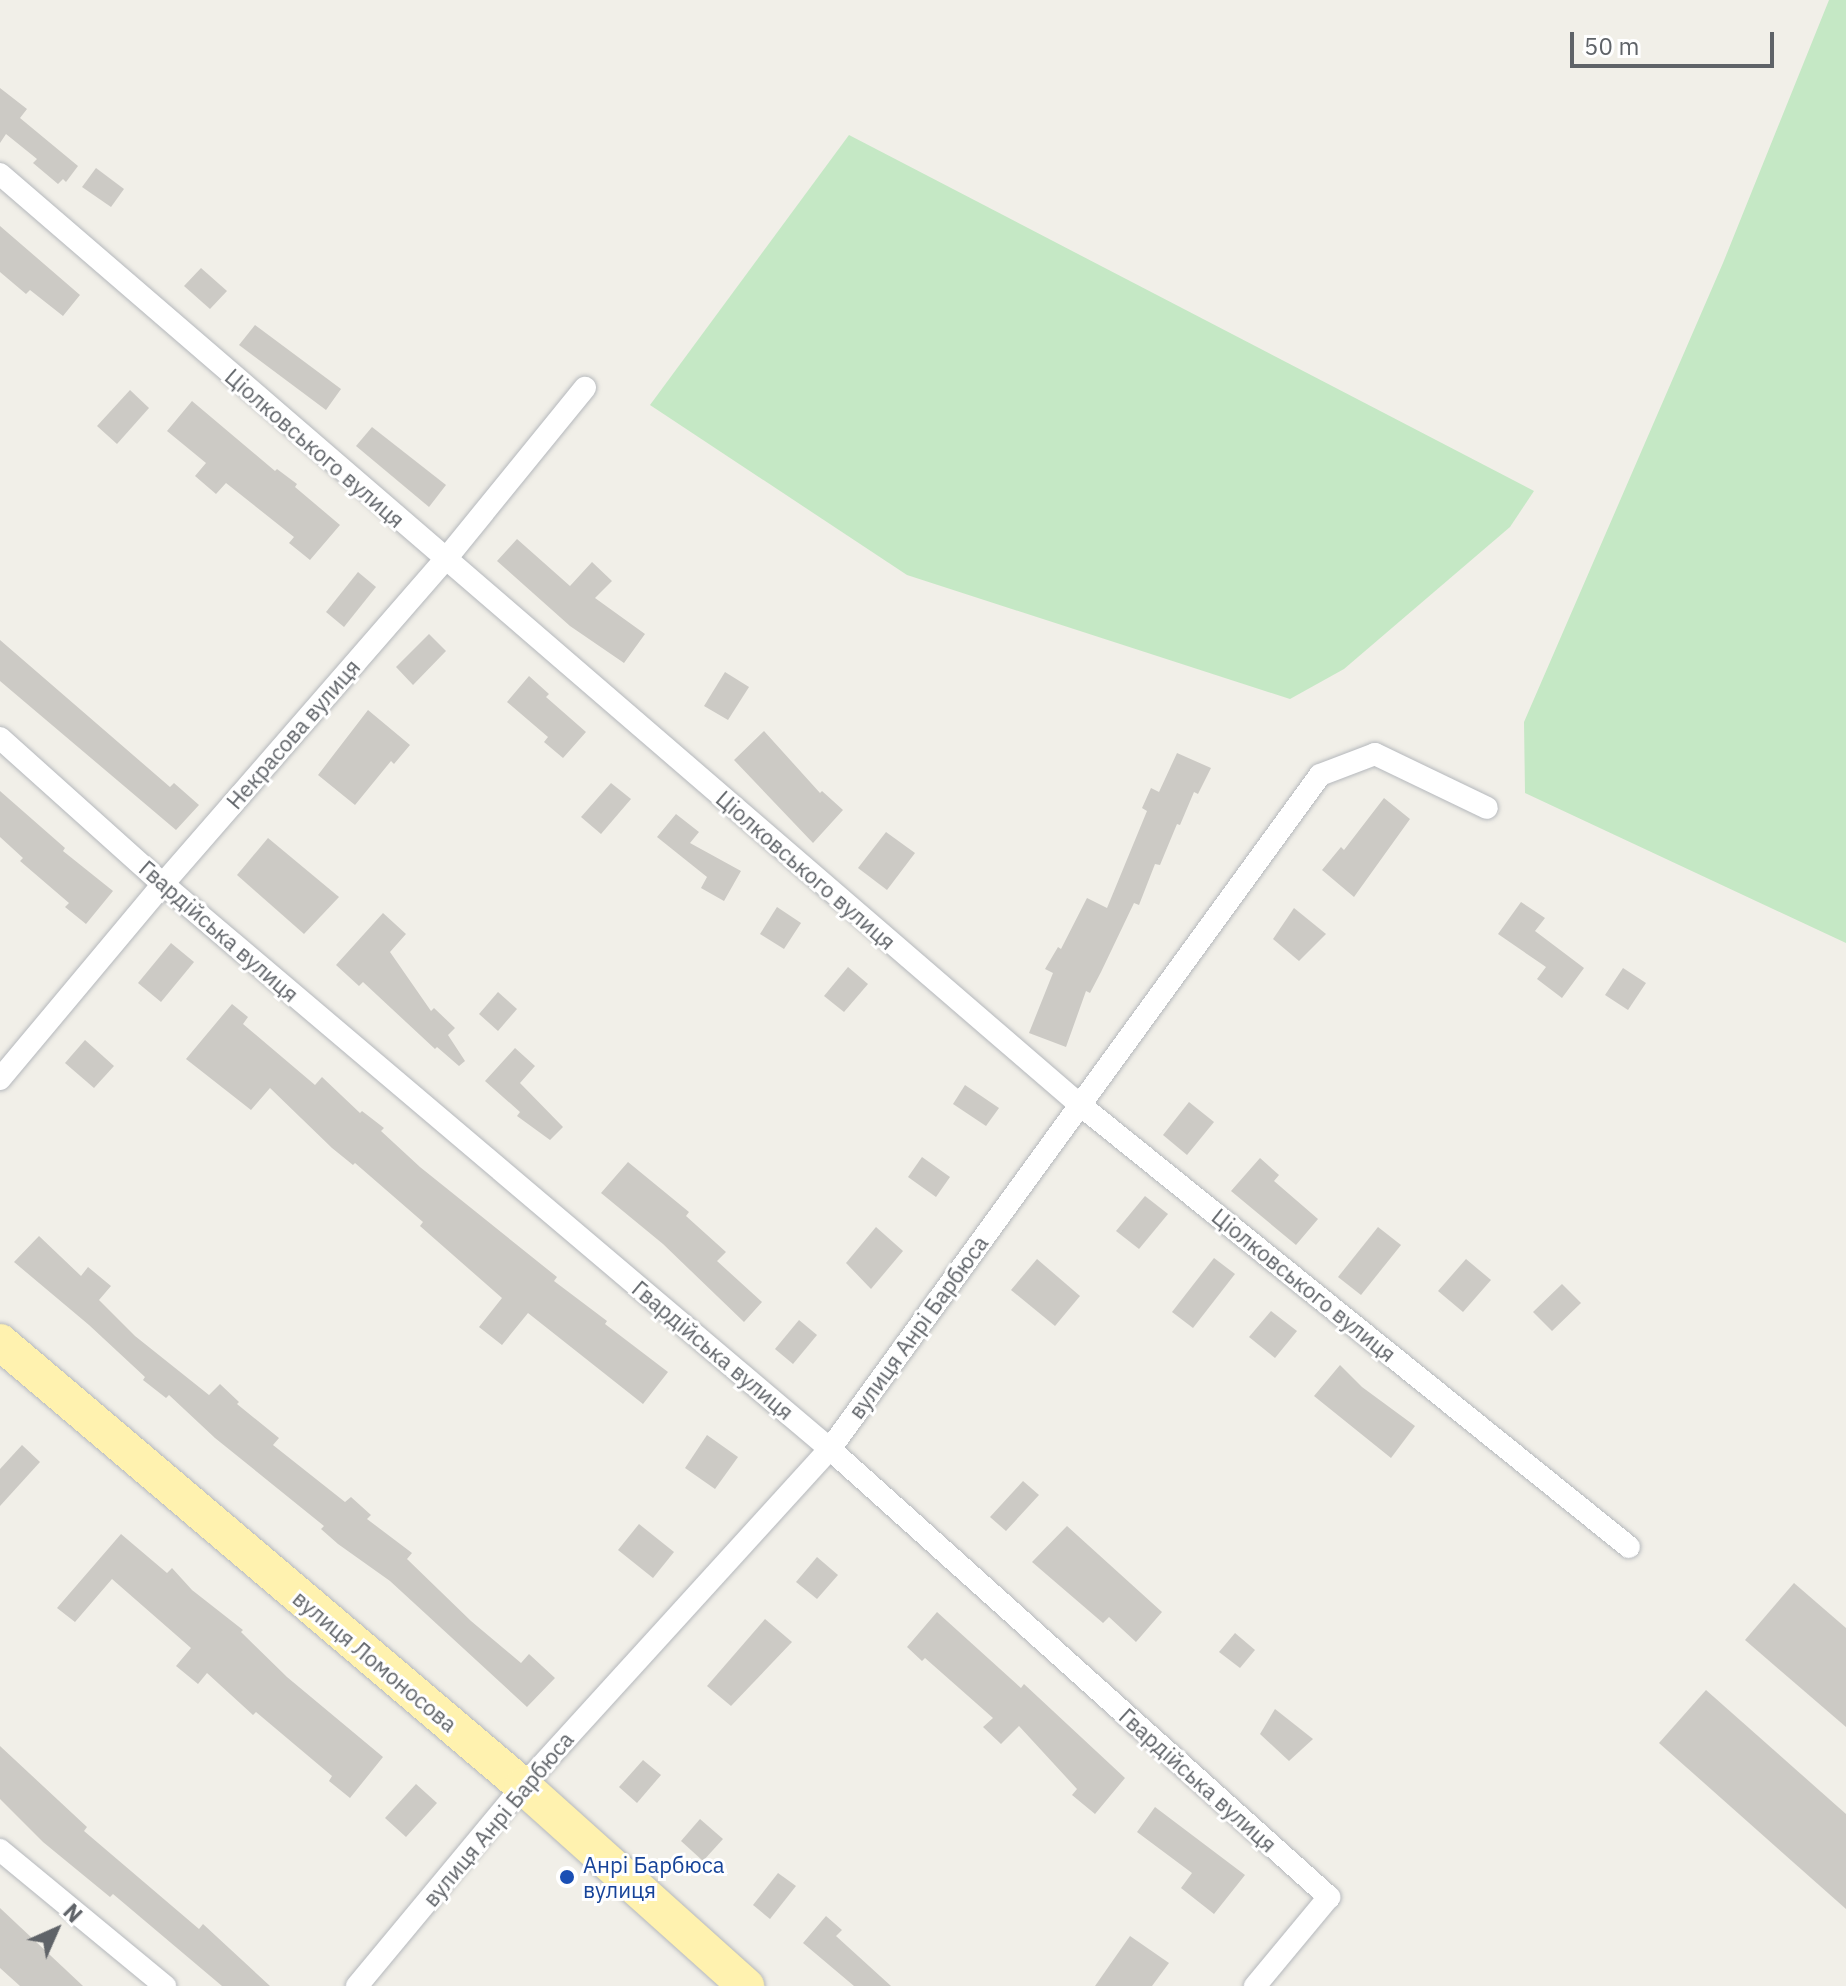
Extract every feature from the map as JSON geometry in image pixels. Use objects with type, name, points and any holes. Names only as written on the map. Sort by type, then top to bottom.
[{"type":"main road","name":"вулиця Ломоносова","points":[[0,1342],[523,1786],[746,1986]]},
{"type":"street","name":"Ціолковського вулиця","points":[[0,174],[1079,1104],[1629,1547]]},
{"type":"street","name":"Некрасова вулиця","points":[[0,1079],[163,884],[445,560],[585,388]]},
{"type":"street","name":"Гвардійська вулиця","points":[[0,738],[163,884],[830,1449],[1329,1897],[1255,1986]]},
{"type":"street","name":"вулиця Анрі Барбюса","points":[[357,1986],[523,1786],[830,1449],[1320,775],[1375,754],[1487,808]]},
{"type":"street","points":[[0,1850],[165,1986]]},
{"type":"green space","points":[[1829,0],[1846,0],[1846,943],[1525,793],[1524,722],[1723,263]]},
{"type":"green space","points":[[849,135],[1534,491],[1510,527],[1344,669],[1290,699],[907,575],[650,405]]},
{"type":"building","points":[[0,88],[27,109],[20,118],[78,166],[66,182],[63,179],[58,184],[33,163],[37,159],[6,134],[0,143]]},
{"type":"building","points":[[96,168],[124,189],[111,207],[82,187]]},
{"type":"building","points":[[0,226],[80,295],[63,316],[30,290],[26,294],[0,272]]},
{"type":"building","points":[[201,268],[227,291],[210,309],[184,286]]},
{"type":"building","points":[[255,325],[341,389],[326,410],[239,345]]},
{"type":"building","points":[[130,390],[149,408],[117,444],[97,426]]},
{"type":"building","points":[[192,401],[275,471],[277,469],[297,484],[295,487],[340,525],[310,560],[289,543],[294,537],[226,483],[216,494],[195,476],[206,463],[167,431]]},
{"type":"building","points":[[372,427],[446,485],[429,507],[356,446]]},
{"type":"building","points":[[517,539],[570,586],[592,562],[612,581],[595,598],[645,634],[624,663],[570,626],[497,561]]},
{"type":"building","points":[[358,572],[376,587],[344,627],[326,612]]},
{"type":"building","points":[[429,634],[446,651],[413,685],[396,667]]},
{"type":"building","points":[[0,640],[170,787],[174,783],[199,805],[176,830],[0,681]]},
{"type":"building","points":[[725,672],[749,687],[728,720],[704,706]]},
{"type":"building","points":[[529,676],[549,694],[546,697],[586,732],[563,758],[544,742],[548,737],[507,702]]},
{"type":"building","points":[[368,710],[410,745],[394,764],[391,761],[355,805],[318,775]]},
{"type":"building","points":[[764,731],[820,793],[822,791],[843,810],[813,843],[734,760]]},
{"type":"building","points":[[1177,753],[1211,768],[1198,794],[1194,792],[1180,825],[1177,824],[1160,865],[1155,864],[1139,905],[1134,903],[1090,993],[1086,991],[1066,1047],[1029,1033],[1053,973],[1045,969],[1058,947],[1061,949],[1087,898],[1107,908],[1147,811],[1142,808],[1151,788],[1159,792]]},
{"type":"building","points":[[611,783],[631,799],[601,834],[581,817]]},
{"type":"building","points":[[0,791],[65,848],[63,851],[113,891],[86,924],[65,907],[69,903],[20,861],[23,858],[0,837]]},
{"type":"building","points":[[1384,798],[1410,819],[1354,897],[1322,870],[1341,847],[1344,850]]},
{"type":"building","points":[[676,814],[699,832],[690,843],[741,871],[724,901],[701,888],[707,877],[657,837]]},
{"type":"building","points":[[886,832],[915,853],[887,890],[858,868]]},
{"type":"building","points":[[268,838],[339,897],[304,934],[237,875]]},
{"type":"building","points":[[1521,902],[1545,918],[1535,931],[1584,968],[1562,998],[1537,979],[1546,967],[1498,934]]},
{"type":"building","points":[[777,907],[801,923],[784,949],[760,934]]},
{"type":"building","points":[[1294,908],[1326,934],[1299,961],[1273,939]]},
{"type":"building","points":[[383,913],[406,934],[390,952],[431,1011],[434,1008],[455,1028],[448,1035],[465,1061],[459,1066],[437,1047],[435,1049],[363,982],[359,986],[336,965]]},
{"type":"building","points":[[171,943],[194,962],[161,1002],[138,983]]},
{"type":"building","points":[[848,967],[868,984],[844,1012],[824,996]]},
{"type":"building","points":[[1623,968],[1646,983],[1628,1010],[1605,995]]},
{"type":"building","points":[[498,992],[517,1009],[498,1031],[479,1014]]},
{"type":"building","points":[[232,1004],[248,1017],[243,1024],[315,1085],[322,1077],[360,1113],[362,1111],[384,1128],[381,1131],[420,1167],[557,1277],[554,1281],[607,1321],[605,1324],[668,1372],[643,1404],[528,1313],[502,1345],[479,1327],[502,1298],[420,1226],[423,1222],[355,1163],[353,1165],[332,1148],[270,1088],[251,1110],[186,1059]]},
{"type":"building","points":[[85,1040],[114,1066],[94,1088],[65,1063]]},
{"type":"building","points":[[515,1048],[535,1066],[520,1083],[563,1127],[550,1140],[517,1116],[520,1112],[485,1081]]},
{"type":"building","points":[[965,1085],[999,1108],[986,1126],[953,1104]]},
{"type":"building","points":[[1189,1102],[1214,1122],[1187,1155],[1163,1135]]},
{"type":"building","points":[[922,1157],[950,1177],[936,1197],[908,1177]]},
{"type":"building","points":[[1260,1158],[1279,1175],[1274,1181],[1318,1219],[1296,1245],[1231,1191]]},
{"type":"building","points":[[628,1162],[689,1212],[686,1216],[726,1252],[717,1261],[762,1302],[744,1322],[663,1244],[601,1193]]},
{"type":"building","points":[[1145,1196],[1168,1214],[1139,1249],[1116,1231]]},
{"type":"building","points":[[876,1227],[903,1251],[871,1289],[846,1263]]},
{"type":"building","points":[[1378,1227],[1401,1245],[1361,1295],[1338,1277]]},
{"type":"building","points":[[39,1236],[81,1276],[88,1267],[111,1286],[99,1300],[135,1336],[209,1395],[220,1384],[239,1402],[237,1404],[279,1438],[273,1445],[345,1502],[351,1497],[371,1515],[367,1519],[412,1553],[407,1559],[471,1621],[521,1663],[529,1654],[555,1678],[527,1707],[390,1581],[338,1544],[321,1529],[324,1526],[215,1438],[169,1395],[166,1398],[143,1380],[145,1377],[89,1325],[14,1262]]},
{"type":"building","points":[[1214,1258],[1235,1274],[1193,1328],[1172,1312]]},
{"type":"building","points":[[1037,1259],[1080,1296],[1055,1326],[1011,1290]]},
{"type":"building","points":[[1466,1259],[1491,1280],[1463,1312],[1438,1291]]},
{"type":"building","points":[[1562,1284],[1581,1303],[1552,1331],[1533,1312]]},
{"type":"building","points":[[1271,1311],[1297,1331],[1275,1358],[1249,1337]]},
{"type":"building","points":[[799,1320],[817,1335],[793,1364],[775,1349]]},
{"type":"building","points":[[1340,1365],[1362,1387],[1415,1426],[1391,1458],[1314,1396]]},
{"type":"building","points":[[707,1435],[738,1457],[715,1489],[685,1468]]},
{"type":"building","points":[[22,1445],[40,1462],[0,1506],[0,1469]]},
{"type":"building","points":[[1023,1481],[1039,1495],[1006,1531],[990,1517]]},
{"type":"building","points":[[639,1524],[674,1552],[653,1578],[618,1550]]},
{"type":"building","points":[[1067,1526],[1162,1612],[1136,1642],[1109,1617],[1103,1623],[1032,1562]]},
{"type":"building","points":[[121,1534],[167,1573],[172,1568],[192,1590],[243,1630],[241,1632],[287,1677],[383,1757],[350,1798],[329,1781],[332,1776],[256,1712],[253,1715],[207,1673],[198,1684],[176,1666],[191,1648],[112,1579],[75,1622],[57,1608]]},
{"type":"building","points":[[817,1557],[838,1575],[817,1599],[796,1582]]},
{"type":"building","points":[[1794,1583],[1846,1628],[1846,1727],[1745,1640]]},
{"type":"building","points":[[937,1612],[1021,1688],[1024,1684],[1125,1778],[1095,1814],[1072,1795],[1077,1789],[1019,1726],[1001,1744],[983,1727],[993,1718],[925,1658],[922,1661],[907,1647]]},
{"type":"building","points":[[765,1619],[792,1642],[731,1706],[707,1686]]},
{"type":"building","points":[[1235,1633],[1255,1650],[1240,1668],[1219,1652]]},
{"type":"building","points":[[1706,1690],[1846,1814],[1846,1909],[1659,1743]]},
{"type":"building","points":[[1275,1709],[1313,1739],[1289,1761],[1260,1734]]},
{"type":"building","points":[[0,1746],[87,1827],[84,1831],[199,1929],[203,1924],[270,1986],[222,1986],[113,1894],[110,1897],[43,1842],[0,1799]]},
{"type":"building","points":[[643,1760],[661,1775],[637,1803],[619,1787]]},
{"type":"building","points":[[416,1784],[437,1803],[406,1837],[385,1818]]},
{"type":"building","points":[[1155,1807],[1245,1875],[1214,1914],[1181,1888],[1192,1873],[1137,1832]]},
{"type":"building","points":[[700,1819],[723,1839],[703,1861],[681,1841]]},
{"type":"building","points":[[778,1873],[796,1886],[770,1919],[753,1905]]},
{"type":"building","points":[[0,1908],[83,1986],[20,1986],[0,1968]]},
{"type":"building","points":[[826,1916],[842,1930],[836,1936],[891,1986],[854,1986],[803,1943]]},
{"type":"building","points":[[1130,1936],[1169,1963],[1152,1986],[1095,1986]]},
{"type":"place","name":"Анрі Барбюса вулиця","points":[[567,1877]]}]
